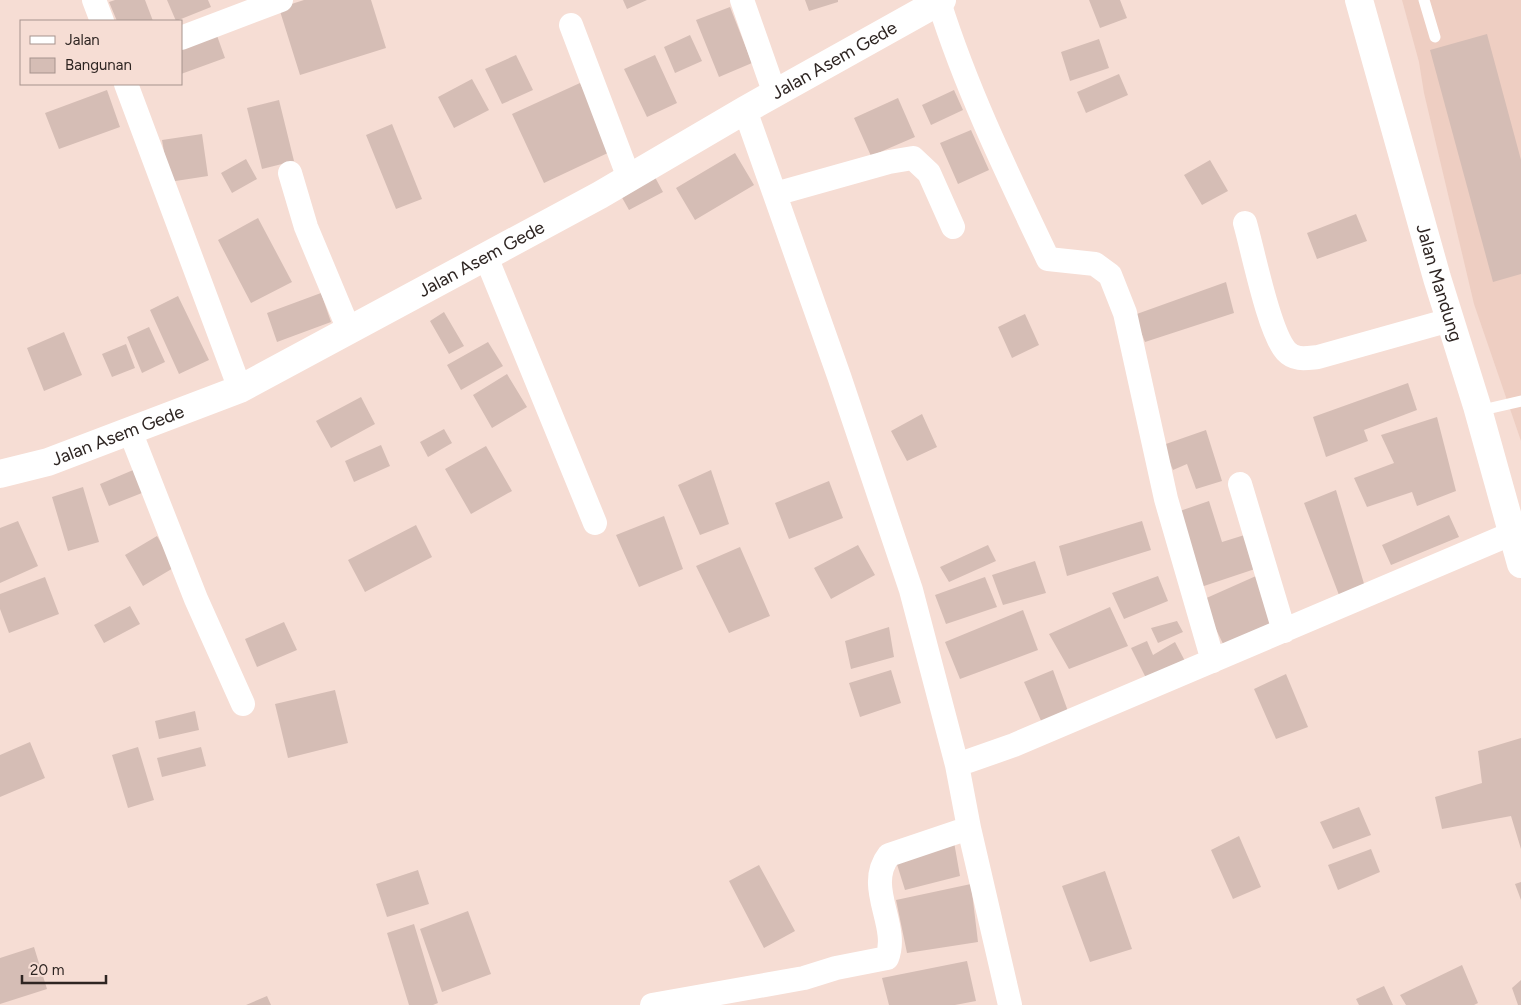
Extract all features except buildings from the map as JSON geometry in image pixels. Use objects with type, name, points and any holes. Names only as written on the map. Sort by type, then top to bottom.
[{"type":"street","points":[[94,0],[102,20]]},
{"type":"street","points":[[182,38],[281,0]]},
{"type":"street","points":[[742,0],[775,94]]},
{"type":"street","name":"Jalan Mandung","points":[[1359,0],[1521,564]]},
{"type":"street","points":[[941,1],[956,54],[1010,179],[1048,259],[1095,264],[1110,275],[1125,313],[1166,499],[1213,661]]},
{"type":"street","name":"Jalan Asem Gede","points":[[0,474],[48,462],[240,389],[629,178],[745,110],[941,1]]},
{"type":"street","points":[[571,25],[629,178]]},
{"type":"street","points":[[126,85],[240,389]]},
{"type":"street","points":[[745,110],[911,590],[958,765],[969,828],[1010,1005]]},
{"type":"street","points":[[775,194],[889,162],[913,158],[929,173],[952,227]]},
{"type":"street","points":[[290,173],[306,227],[349,330]]},
{"type":"street","points":[[1245,223],[1274,328],[1286,351],[1299,359],[1318,357],[1450,320]]},
{"type":"street","points":[[486,257],[595,523]]},
{"type":"street","points":[[130,431],[196,599],[243,704]]},
{"type":"street","points":[[1240,484],[1284,631]]},
{"type":"street","points":[[958,765],[1014,745],[1513,533]]},
{"type":"street","points":[[652,1005],[804,978],[887,958],[891,947],[880,883],[881,865],[889,855],[969,828]]},
{"type":"lane","points":[[1424,0],[1434,36]]},
{"type":"lane","points":[[1478,412],[1521,400]]},
{"type":"shaded area","points":[[1402,0],[1521,0],[1521,441],[1474,304],[1424,93],[1419,62]]}]
